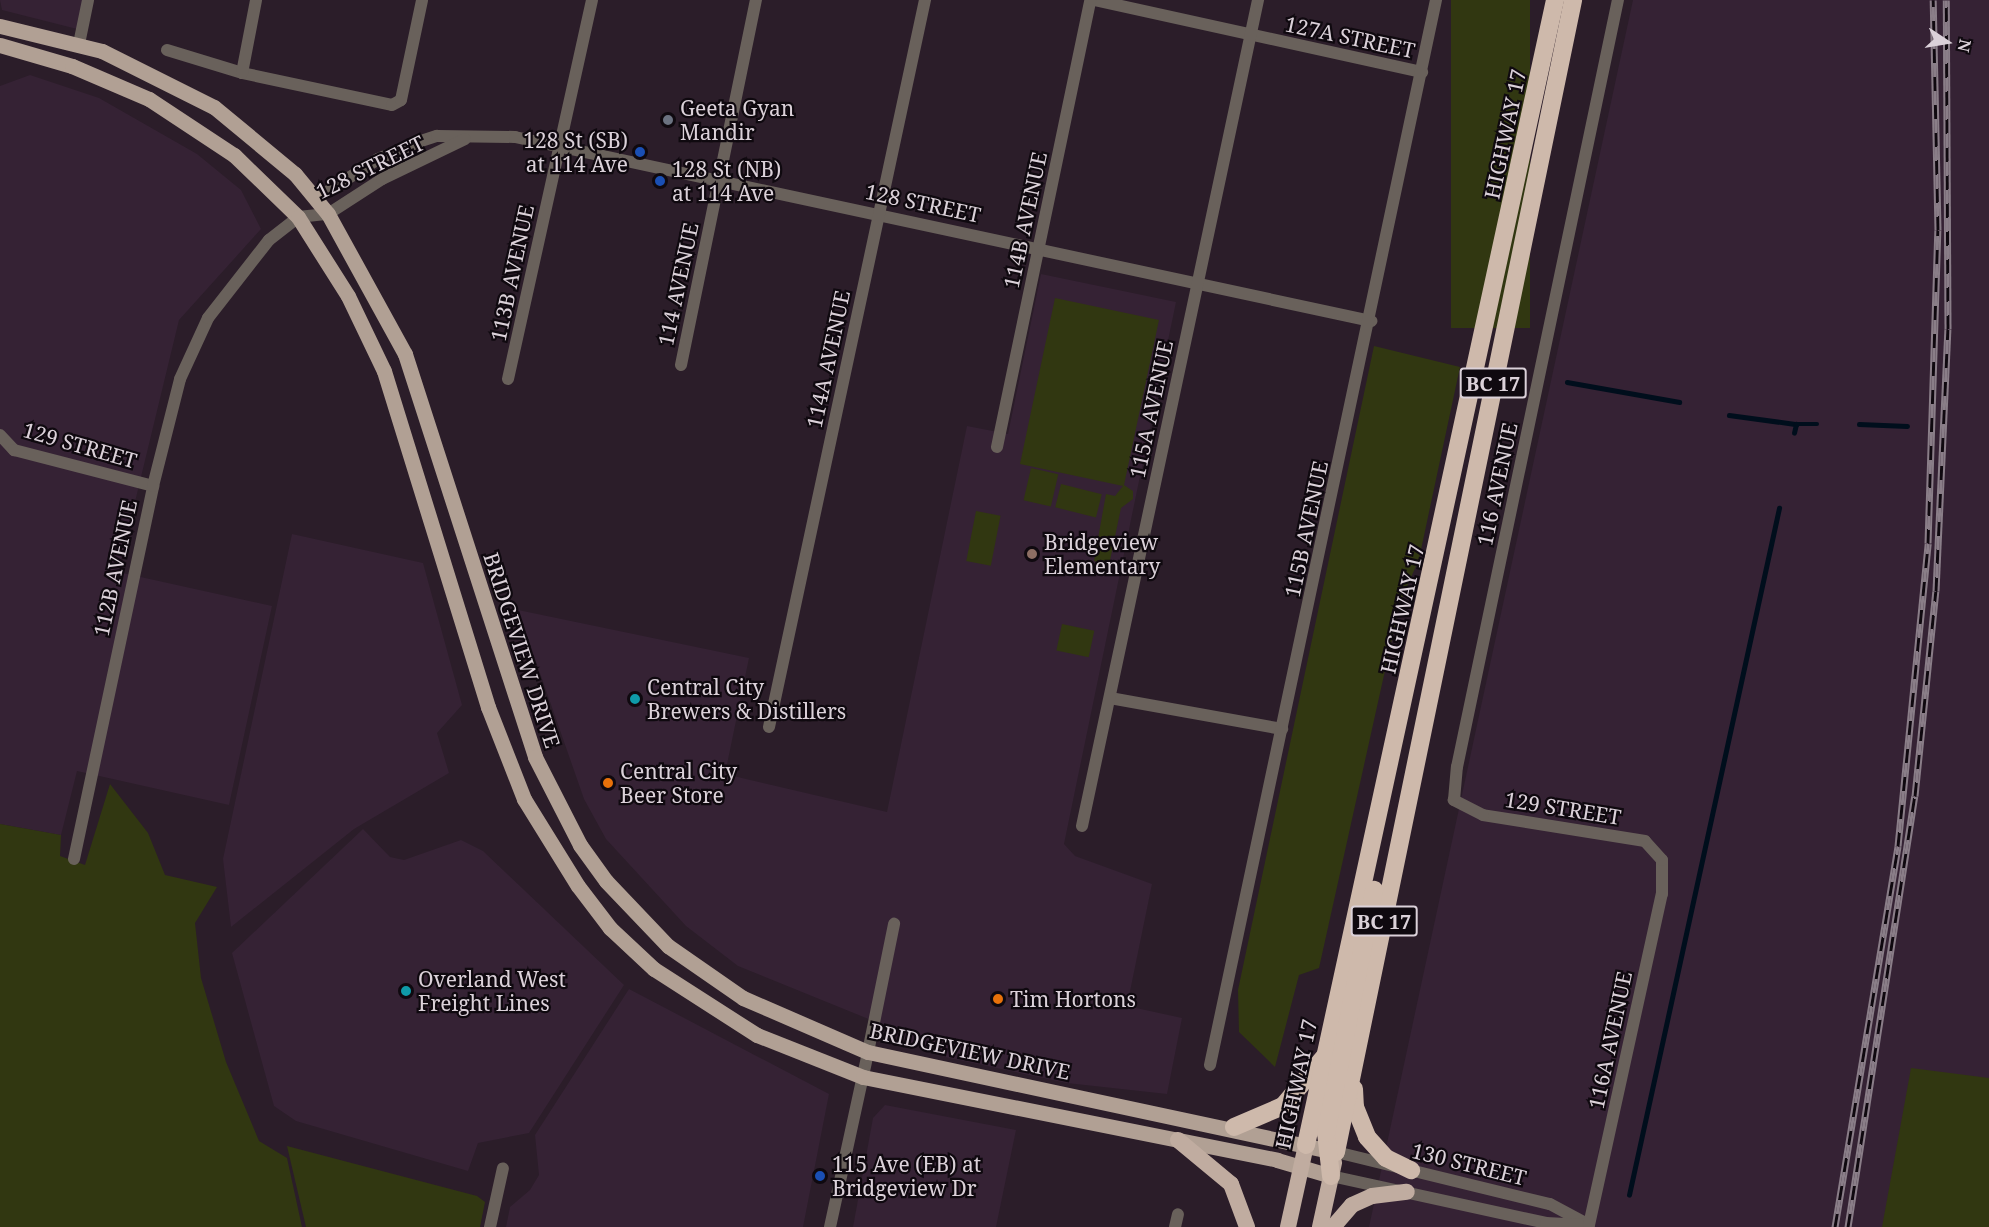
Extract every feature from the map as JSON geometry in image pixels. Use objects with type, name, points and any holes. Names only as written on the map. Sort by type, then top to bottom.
[{"type":"highway","name":"HIGHWAY 17","points":[[1288,1227],[1555,0]]},
{"type":"highway","name":"HIGHWAY 17","points":[[1331,1151],[1353,1074],[1573,0]]},
{"type":"highway","points":[[1320,1227],[1331,1176],[1331,1151],[1383,845],[1389,763]]},
{"type":"highway","points":[[1234,1127],[1261,1120],[1283,1106],[1325,1056]]},
{"type":"highway","points":[[1353,1074],[1355,1107],[1367,1137],[1386,1158],[1411,1170]]},
{"type":"highway","points":[[1178,1140],[1231,1184],[1246,1227]]},
{"type":"highway","points":[[1333,1227],[1362,1201],[1407,1192]]},
{"type":"main road","points":[[0,13],[5,25]]},
{"type":"main road","name":"BRIDGEVIEW DRIVE","points":[[5,25],[79,44],[161,76],[214,107],[251,133],[327,213],[405,354],[512,697],[534,757],[580,845],[632,911],[706,975],[782,1018],[868,1052],[1234,1127],[1331,1151]]},
{"type":"main road","points":[[1,47],[72,66],[149,99],[234,155],[298,217],[348,296],[384,371],[505,756],[524,799],[571,876],[610,928],[686,993],[757,1035],[863,1077],[1103,1128],[1178,1140],[1301,1167],[1331,1176]]},
{"type":"street","points":[[79,44],[88,0]]},
{"type":"street","points":[[242,73],[256,0]]},
{"type":"street","points":[[166,50],[242,73],[386,105],[401,100],[422,0]]},
{"type":"street","name":"113B AVENUE","points":[[508,379],[592,0]]},
{"type":"street","name":"114 AVENUE","points":[[681,365],[756,0]]},
{"type":"street","name":"114A AVENUE","points":[[769,727],[925,0]]},
{"type":"street","name":"127A STREET","points":[[1092,0],[1422,72]]},
{"type":"street","name":"114B AVENUE","points":[[997,447],[1092,0]]},
{"type":"street","name":"115A AVENUE","points":[[1083,826],[1200,283],[1258,0]]},
{"type":"street","name":"115B AVENUE","points":[[1210,1065],[1371,321],[1436,0]]},
{"type":"street","name":"116 AVENUE","points":[[1454,800],[1457,767],[1618,0]]},
{"type":"street","name":"128 STREET","points":[[298,217],[316,199],[398,149],[437,136],[465,139],[515,137],[879,213],[1371,321]]},
{"type":"street","name":"128 STREET","points":[[298,217],[327,213],[382,179],[465,139]]},
{"type":"street","name":"112B AVENUE","points":[[74,859],[153,486],[196,339],[269,240],[298,217]]},
{"type":"street","name":"129 STREET","points":[[0,435],[14,450],[153,486]]},
{"type":"street","points":[[1110,698],[1282,729]]},
{"type":"street","name":"129 STREET","points":[[1454,800],[1464,809],[1482,815],[1645,841],[1662,860]]},
{"type":"street","name":"116A AVENUE","points":[[1592,1226],[1662,894],[1662,860]]},
{"type":"street","points":[[830,1227],[894,924]]},
{"type":"street","name":"130 STREET","points":[[1331,1151],[1550,1204],[1592,1226]]},
{"type":"street","points":[[490,1227],[503,1167]]},
{"type":"street","name":"130 STREET","points":[[1331,1176],[1546,1223],[1592,1226]]},
{"type":"street","points":[[1175,1227],[1178,1214]]},
{"type":"shaded area","points":[[0,0],[88,0],[81,30],[2,10]]},
{"type":"shaded area","points":[[1633,0],[1989,0],[1989,1227],[1369,1227]]},
{"type":"shaded area","points":[[30,75],[99,98],[197,154],[241,190],[261,229],[179,320],[118,572],[272,606],[229,805],[77,771],[61,835],[0,824],[0,86]]},
{"type":"shaded area","points":[[1041,274],[1176,302],[1064,844],[1075,856],[1152,884],[1127,1006],[1182,1018],[1167,1094],[1067,1083],[945,1057],[895,1036],[871,1020],[738,966],[686,926],[606,839],[584,799],[518,610],[749,658],[725,774],[887,812],[967,426],[1008,434]]},
{"type":"shaded area","points":[[292,534],[423,563],[462,705],[437,733],[449,773],[354,829],[231,927],[223,859]]},
{"type":"shaded area","points":[[363,829],[390,857],[404,860],[461,840],[483,851],[624,985],[529,1133],[478,1143],[468,1171],[296,1121],[274,1106],[232,953]]},
{"type":"shaded area","points":[[629,989],[829,1094],[803,1227],[506,1227],[510,1207],[530,1190],[539,1175],[535,1135]]},
{"type":"shaded area","points":[[885,1105],[1016,1130],[996,1227],[853,1227],[873,1118]]},
{"type":"green space","points":[[1451,0],[1530,0],[1530,328],[1451,328]]},
{"type":"green space","points":[[1055,298],[1159,320],[1124,485],[1133,491],[1133,499],[1121,508],[1109,565],[1094,561],[1106,494],[1115,496],[1123,486],[1020,464]]},
{"type":"green space","points":[[1374,346],[1460,367],[1419,559],[1400,603],[1319,968],[1299,975],[1275,1067],[1239,1032],[1238,990]]},
{"type":"green space","points":[[1031,468],[1058,474],[1051,506],[1024,500]]},
{"type":"green space","points":[[1061,484],[1102,494],[1096,517],[1055,507]]},
{"type":"green space","points":[[976,511],[1001,516],[991,566],[966,561]]},
{"type":"green space","points":[[1062,624],[1094,631],[1089,657],[1056,650]]},
{"type":"green space","points":[[110,784],[148,833],[165,875],[217,887],[195,923],[201,978],[226,1062],[259,1141],[287,1158],[302,1227],[0,1227],[0,824],[61,835],[60,856],[85,865]]},
{"type":"green space","points":[[1911,1068],[1989,1078],[1989,1227],[1882,1227]]},
{"type":"green space","points":[[287,1146],[477,1196],[485,1202],[480,1227],[306,1227]]},
{"type":"waterway","points":[[1567,382],[1679,402]]},
{"type":"waterway","points":[[1729,415],[1796,424]]},
{"type":"waterway","points":[[1794,433],[1796,424],[1817,424]]},
{"type":"waterway","points":[[1859,424],[1907,426]]},
{"type":"waterway","points":[[1629,1195],[1779,508]]},
{"type":"railway","points":[[1835,1227],[1898,846],[1928,543],[1938,230],[1933,0]]},
{"type":"railway","points":[[1848,1227],[1915,796],[1936,591],[1948,329],[1946,0]]},
{"type":"place","name":"Geeta Gyan Mandir","points":[[668,120]]},
{"type":"place","name":"128 St (SB) at 114 Ave","points":[[640,152]]},
{"type":"place","name":"128 St (NB) at 114 Ave","points":[[660,181]]},
{"type":"place","name":"Bridgeview Elementary","points":[[1032,554]]},
{"type":"place","name":"Central City Brewers & Distillers","points":[[635,699]]},
{"type":"place","name":"Central City Beer Store","points":[[608,783]]},
{"type":"place","name":"Overland West Freight Lines","points":[[406,991]]},
{"type":"place","name":"Tim Hortons","points":[[998,999]]},
{"type":"place","name":"115 Ave (EB) at Bridgeview Dr","points":[[820,1176]]}]
